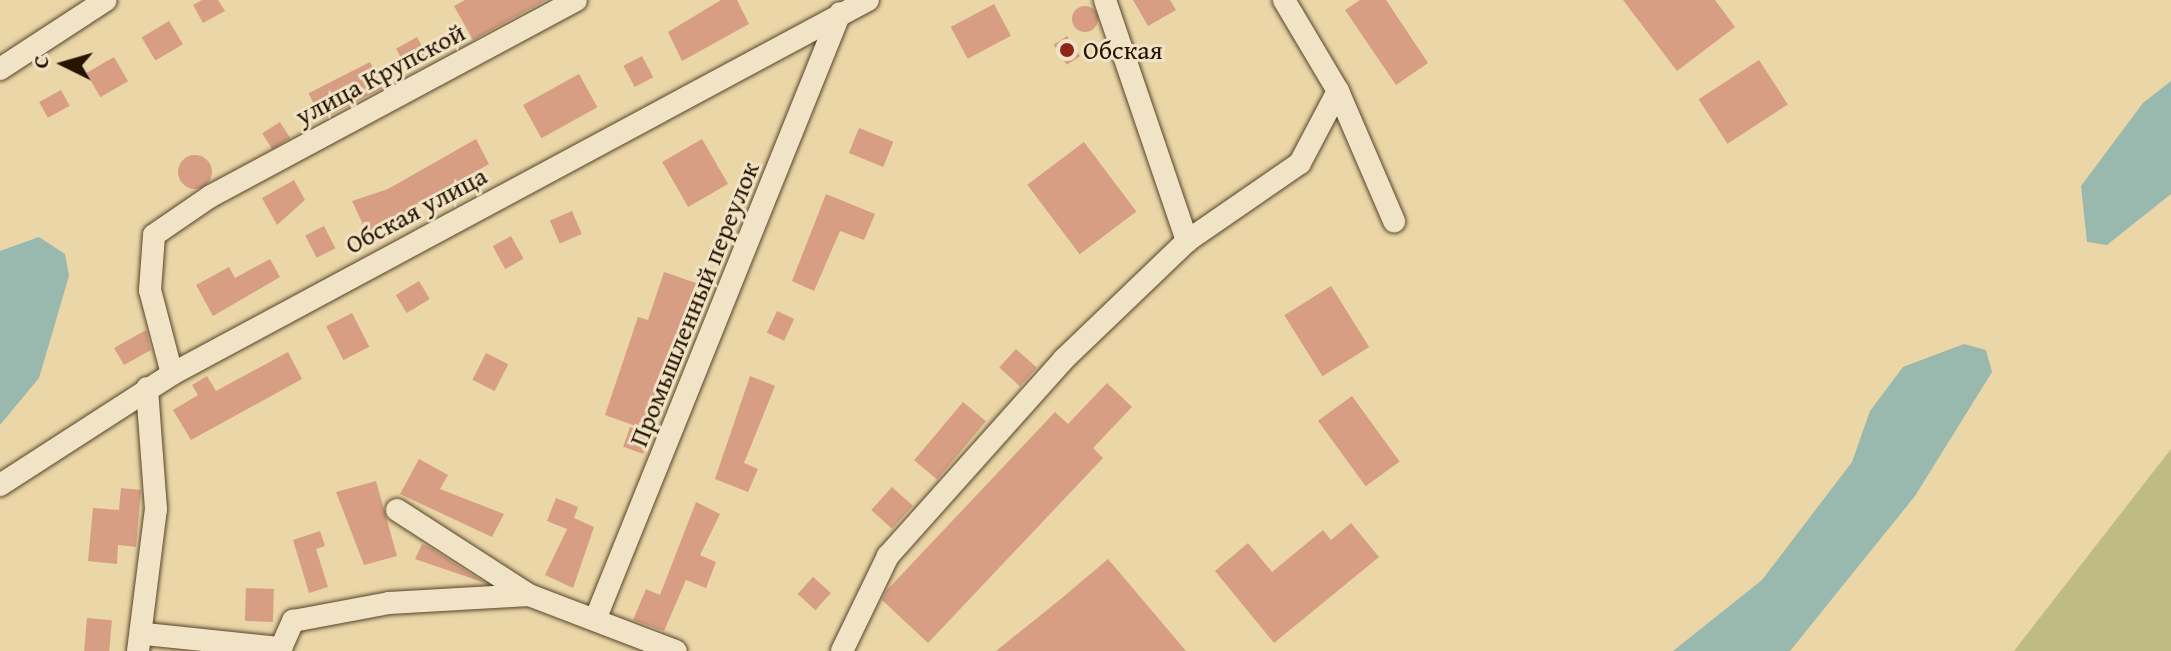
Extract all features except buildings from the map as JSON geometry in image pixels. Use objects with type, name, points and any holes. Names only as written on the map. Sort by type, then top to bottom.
[{"type":"street","points":[[0,69],[106,0]]},
{"type":"street","name":"улица Крупской","points":[[172,374],[156,326],[150,249],[154,235],[211,196],[576,0]]},
{"type":"street","name":"Обская улица","points":[[0,485],[172,374],[868,0]]},
{"type":"street","points":[[1105,0],[1187,241]]},
{"type":"street","points":[[1284,0],[1338,91],[1394,221]]},
{"type":"street","name":"Промышленный переулок","points":[[597,615],[840,13]]},
{"type":"street","points":[[842,651],[888,556],[1064,359],[1187,241],[1300,163],[1338,91]]},
{"type":"street","points":[[147,388],[156,509],[142,642],[281,649],[293,621],[389,603],[529,595]]},
{"type":"street","points":[[397,510],[529,595],[597,615],[676,651]]},
{"type":"shaded area","points":[[2171,449],[2171,651],[2014,651]]},
{"type":"water","points":[[2171,81],[2171,194],[2107,245],[2087,242],[2081,186],[2143,103]]},
{"type":"water","points":[[39,237],[65,254],[69,276],[39,378],[0,425],[0,251]]},
{"type":"water","points":[[1964,344],[1986,350],[1992,372],[1915,496],[1790,651],[1673,651],[1762,580],[1852,462],[1870,411],[1903,367]]},
{"type":"place","name":"Обская","points":[[1067,50]]}]
